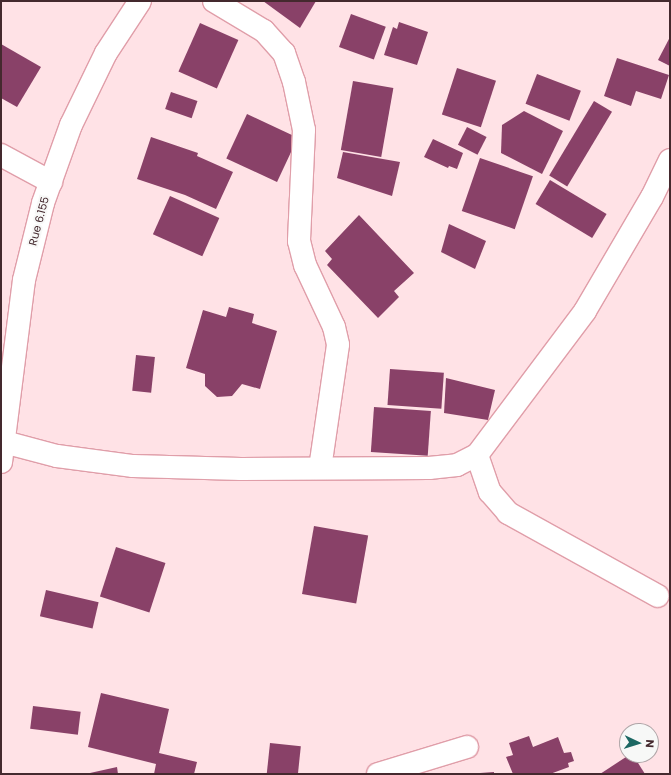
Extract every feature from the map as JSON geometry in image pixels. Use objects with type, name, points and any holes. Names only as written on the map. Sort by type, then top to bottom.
[{"type":"street","name":"Rue 6.155","points":[[3,452],[24,280],[51,182],[71,125],[106,53],[140,1]]},
{"type":"street","points":[[214,1],[264,31],[284,53],[294,82],[304,130],[299,240],[305,265],[334,327],[338,345],[320,468]]},
{"type":"street","points":[[1,156],[51,182]]},
{"type":"street","points":[[3,452],[57,456],[133,466],[241,469],[429,468],[457,465],[477,455],[585,311],[652,197],[670,160]]},
{"type":"street","points":[[477,455],[490,492],[508,513],[658,596]]},
{"type":"street","points":[[378,774],[467,747]]},
{"type":"building","points":[[263,1],[316,1],[300,28]]},
{"type":"building","points":[[351,14],[386,27],[374,60],[339,47]]},
{"type":"building","points":[[399,22],[428,32],[417,65],[384,55],[393,27],[397,29]]},
{"type":"building","points":[[200,23],[238,40],[217,89],[178,71]]},
{"type":"building","points":[[670,37],[670,66],[658,60]]},
{"type":"building","points":[[1,44],[41,67],[17,107],[1,98]]},
{"type":"building","points":[[617,58],[669,75],[661,99],[636,91],[631,106],[604,96]]},
{"type":"building","points":[[457,68],[496,81],[481,127],[442,115]]},
{"type":"building","points":[[537,74],[581,91],[569,121],[526,104]]},
{"type":"building","points":[[353,81],[393,88],[381,157],[341,150]]},
{"type":"building","points":[[171,92],[197,101],[192,118],[165,109]]},
{"type":"building","points":[[594,101],[612,112],[567,186],[549,176]]},
{"type":"building","points":[[524,111],[563,131],[542,174],[501,153],[502,125]]},
{"type":"building","points":[[247,114],[298,138],[277,182],[226,158]]},
{"type":"building","points":[[467,127],[487,137],[478,155],[458,145]]},
{"type":"building","points":[[151,137],[198,153],[197,156],[233,172],[216,209],[185,195],[137,179]]},
{"type":"building","points":[[433,139],[463,153],[457,169],[449,166],[448,168],[424,157]]},
{"type":"building","points":[[343,152],[400,162],[392,196],[337,178]]},
{"type":"building","points":[[480,158],[533,176],[515,229],[462,211]]},
{"type":"building","points":[[550,180],[607,214],[592,238],[536,204]]},
{"type":"building","points":[[170,196],[219,218],[202,256],[153,234]]},
{"type":"building","points":[[359,215],[414,273],[394,291],[399,297],[378,318],[327,265],[332,259],[325,251]]},
{"type":"building","points":[[449,224],[486,241],[475,269],[441,252]]},
{"type":"building","points":[[229,307],[254,314],[252,323],[277,331],[260,389],[242,384],[232,396],[217,397],[205,386],[205,374],[186,368],[203,310],[226,317]]},
{"type":"building","points":[[136,355],[155,357],[151,393],[132,391]]},
{"type":"building","points":[[390,369],[444,373],[441,409],[387,405]]},
{"type":"building","points":[[446,378],[495,390],[488,420],[444,413]]},
{"type":"building","points":[[374,407],[431,411],[428,456],[371,452]]},
{"type":"building","points":[[314,526],[368,536],[356,604],[302,594]]},
{"type":"building","points":[[116,547],[165,563],[149,613],[100,596]]},
{"type":"building","points":[[46,590],[99,602],[93,628],[40,616]]},
{"type":"building","points":[[101,693],[169,709],[159,753],[197,762],[194,774],[154,774],[156,764],[88,747]]},
{"type":"building","points":[[33,706],[81,712],[78,735],[30,729]]},
{"type":"building","points":[[529,736],[533,747],[558,737],[564,753],[571,752],[574,761],[568,763],[569,767],[550,774],[513,774],[506,757],[513,755],[509,743]]},
{"type":"building","points":[[270,743],[301,746],[298,774],[267,774]]},
{"type":"building","points":[[619,762],[619,763],[638,763],[645,774],[600,774]]},
{"type":"building","points":[[117,767],[118,774],[90,774],[90,773]]},
{"type":"building","points":[[494,772],[494,774],[480,774],[480,773]]}]
